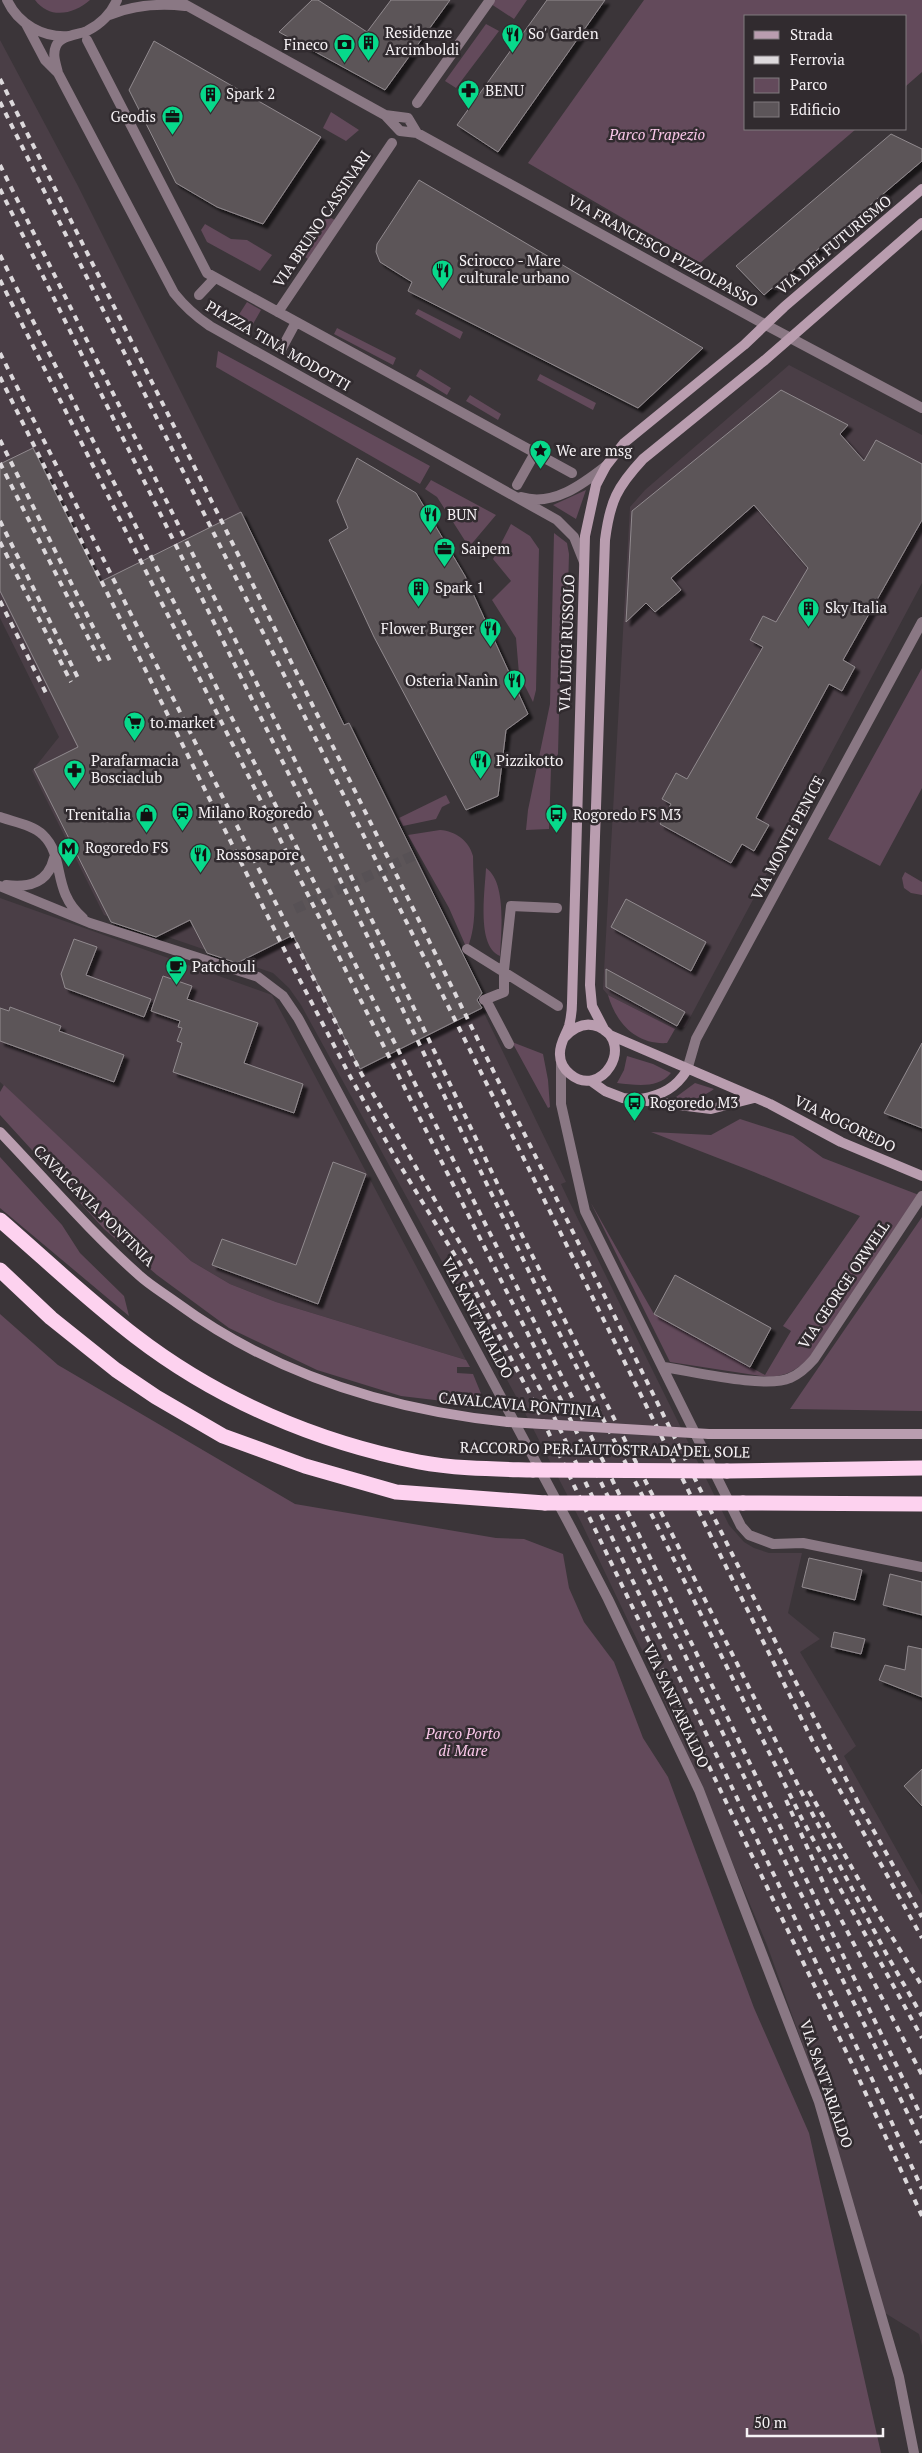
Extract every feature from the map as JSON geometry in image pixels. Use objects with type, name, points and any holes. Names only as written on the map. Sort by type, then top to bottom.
[{"type":"highway","name":"RACCORDO PER L'AUTOSTRADA DEL SOLE","points":[[0,1220],[136,1337],[198,1379],[267,1415],[338,1441],[420,1462],[475,1468],[727,1471],[922,1468]]},
{"type":"highway","points":[[0,1270],[52,1318],[116,1370],[156,1397],[223,1436],[305,1466],[396,1492],[545,1503],[922,1504]]},
{"type":"street","points":[[7,0],[14,13],[25,24],[46,60],[58,73]]},
{"type":"street","points":[[108,16],[117,0]]},
{"type":"street","points":[[417,103],[490,0]]},
{"type":"street","name":"VIA FRANCESCO PIZZOLPASSO","points":[[72,35],[98,25],[108,16],[128,7],[181,3],[385,115],[400,131],[417,133],[922,408]]},
{"type":"street","points":[[25,24],[40,32],[52,35],[72,35]]},
{"type":"street","points":[[58,73],[54,58],[56,44],[72,35]]},
{"type":"street","points":[[87,40],[207,273],[572,473]]},
{"type":"street","name":"PIAZZA TINA MODOTTI","points":[[58,73],[174,293],[187,309],[210,326],[557,520],[567,529],[578,544],[584,564]]},
{"type":"street","name":"VIA BRUNO CASSINARI","points":[[278,312],[392,143]]},
{"type":"street","name":"VIA DEL FUTURISMO","points":[[766,324],[922,189]]},
{"type":"street","points":[[591,1081],[600,1078],[613,1066],[615,1047],[592,1006],[590,984],[606,540],[610,506],[628,476],[644,459],[922,223]]},
{"type":"street","points":[[199,295],[215,278]]},
{"type":"street","points":[[282,348],[296,322]]},
{"type":"street","name":"VIA LUIGI RUSSOLO","points":[[565,1037],[572,1003],[584,564],[589,510],[596,485],[606,466],[624,443],[744,346],[766,324]]},
{"type":"street","points":[[517,485],[535,453]]},
{"type":"street","name":"PIAZZA TINA MODOTTI","points":[[512,495],[538,499],[559,495],[582,485],[606,466]]},
{"type":"street","name":"VIA MONTE PENICE","points":[[687,1070],[696,1039],[922,622]]},
{"type":"street","points":[[0,817],[36,830],[48,842],[55,856],[63,892],[71,906],[90,923]]},
{"type":"street","points":[[0,885],[25,886],[37,884],[49,873],[55,856]]},
{"type":"street","name":"VIA SANT'ARIALDO","points":[[0,885],[90,923],[258,977],[283,996],[298,1018],[608,1599],[699,1790],[819,2102],[899,2377],[914,2453]]},
{"type":"street","points":[[509,1044],[485,1000],[504,992],[504,970],[511,906],[557,908]]},
{"type":"street","points":[[467,949],[504,970],[558,1006]]},
{"type":"street","points":[[606,1032],[589,1025],[580,1026],[565,1037],[561,1045],[561,1104],[581,1199],[741,1526],[749,1535],[773,1544],[803,1543],[922,1567]]},
{"type":"street","name":"VIA ROGOREDO","points":[[606,1032],[687,1070],[770,1104],[841,1142],[922,1176]]},
{"type":"street","points":[[561,1063],[573,1077],[591,1081],[610,1093],[634,1100],[711,1109],[754,1098]]},
{"type":"street","points":[[634,1100],[669,1090],[683,1078],[687,1070]]},
{"type":"street","name":"CAVALCAVIA PONTINIA","points":[[0,1132],[102,1240],[142,1277],[208,1325],[273,1360],[356,1393],[429,1412],[508,1422],[709,1434],[922,1434]]},
{"type":"street","name":"VIA GEORGE ORWELL","points":[[664,1367],[769,1382],[789,1379],[802,1372],[814,1359],[922,1196]]},
{"type":"shaded area","points":[[0,40],[78,186],[241,512],[566,1182],[561,1184],[569,1201],[729,1525],[744,1542],[754,1548],[769,1553],[802,1553],[788,1613],[820,1639],[800,1652],[856,1746],[844,1756],[922,1895],[922,2346],[919,2334],[885,2313],[812,2071],[767,1945],[650,1667],[581,1522],[523,1409],[301,1005],[289,988],[273,973],[104,915],[32,771],[59,737],[0,618]]},
{"type":"shaded area","points":[[789,365],[922,435],[922,583],[685,1027],[675,1029],[608,995],[603,989],[630,507],[645,490]]},
{"type":"shaded area","points":[[0,898],[272,995],[466,1360],[276,1302],[230,1284],[191,1261],[0,1082]]},
{"type":"green space","points":[[35,0],[90,0],[77,9],[62,13],[48,10]]},
{"type":"green space","points":[[494,0],[527,0],[514,19],[491,4]]},
{"type":"green space","name":"Parco Trapezio","points":[[644,0],[922,0],[922,72],[907,85],[907,15],[744,15],[744,130],[855,130],[700,263],[528,163]]},
{"type":"green space","points":[[486,24],[499,31],[456,88],[445,81]]},
{"type":"green space","points":[[331,112],[359,130],[346,141],[323,128]]},
{"type":"green space","points":[[327,216],[335,220],[308,259],[300,254]]},
{"type":"green space","points":[[205,224],[231,239],[247,240],[272,255],[260,271],[207,242],[201,230]]},
{"type":"green space","points":[[247,302],[261,310],[253,324],[238,316]]},
{"type":"green space","points":[[418,309],[463,332],[460,339],[415,314]]},
{"type":"green space","points":[[337,328],[396,358],[393,365],[334,334]]},
{"type":"green space","points":[[218,351],[430,466],[420,484],[216,367]]},
{"type":"green space","points":[[420,369],[451,388],[447,395],[416,376]]},
{"type":"green space","points":[[540,374],[596,403],[593,410],[537,380]]},
{"type":"green space","points":[[470,395],[501,414],[498,420],[466,401]]},
{"type":"green space","points":[[431,480],[496,515],[469,547],[437,497],[425,489]]},
{"type":"green space","points":[[586,490],[576,519],[553,505]]},
{"type":"green space","points":[[511,524],[530,536],[539,549],[536,690],[533,702],[519,674],[516,638],[492,600],[511,581],[493,559]]},
{"type":"green space","points":[[554,533],[567,543],[569,554],[567,626],[561,635],[558,754],[551,768],[549,829],[526,830],[528,810],[550,704]]},
{"type":"green space","points":[[922,668],[922,788],[880,866],[828,839]]},
{"type":"green space","points":[[446,795],[450,803],[442,807],[436,819],[403,826],[399,818]]},
{"type":"green space","points":[[440,830],[451,832],[465,841],[473,856],[474,916],[471,938],[467,949],[449,908],[408,835]]},
{"type":"green space","points":[[486,868],[493,875],[500,896],[502,922],[500,956],[492,951],[485,930]]},
{"type":"green space","points":[[905,872],[922,882],[922,895],[911,893],[904,888],[902,878]]},
{"type":"green space","points":[[608,995],[675,1029],[667,1043],[656,1043],[646,1040],[629,1030],[616,1015]]},
{"type":"green space","points":[[512,1042],[543,1054],[548,1080],[550,1107],[548,1108]]},
{"type":"green space","points":[[627,1056],[653,1064],[671,1073],[660,1082],[653,1084],[617,1083],[624,1070]]},
{"type":"green space","points":[[695,1083],[714,1089],[701,1097],[691,1100],[676,1097]]},
{"type":"green space","points":[[4,1085],[191,1261],[230,1284],[276,1302],[466,1360],[470,1367],[457,1367],[457,1373],[473,1374],[482,1396],[468,1404],[401,1396],[317,1370],[229,1328],[157,1275],[104,1229],[0,1115],[0,1092]]},
{"type":"green space","points":[[740,1119],[793,1136],[823,1158],[919,1195],[810,1357],[791,1372],[768,1377],[670,1362],[591,1203],[654,1314],[765,1375],[791,1331],[783,1326],[860,1216],[651,1132],[711,1135]]},
{"type":"green space","points":[[0,1157],[62,1225],[80,1253],[124,1296],[129,1316],[0,1208]]},
{"type":"green space","points":[[922,1217],[922,1411],[790,1409]]},
{"type":"green space","name":"Parco Porto di Mare","points":[[0,1314],[58,1365],[295,1504],[496,1538],[524,1539],[563,1554],[569,1588],[584,1622],[614,1662],[643,1738],[668,1777],[754,2008],[809,2133],[881,2453],[0,2453]]},
{"type":"building","name":"Residenze Arcimboldi","points":[[312,0],[318,0],[367,32],[391,0],[450,0],[385,90],[279,32]]},
{"type":"building","points":[[547,0],[605,0],[498,152],[457,125]]},
{"type":"building","name":"Spark 2","points":[[154,41],[321,137],[263,224],[217,207],[176,183],[129,90]]},
{"type":"building","points":[[891,134],[922,149],[922,161],[764,295],[736,266]]},
{"type":"building","points":[[419,180],[703,348],[638,408],[408,291],[412,282],[380,262],[376,252],[377,244]]},
{"type":"building","name":"Sky Italia","points":[[781,390],[848,425],[840,434],[864,461],[876,440],[922,464],[922,520],[843,660],[855,667],[842,691],[829,684],[756,818],[769,825],[754,851],[742,844],[731,863],[660,824],[671,804],[662,799],[676,773],[687,779],[763,647],[750,640],[763,616],[776,622],[808,568],[754,505],[671,578],[681,590],[655,612],[646,603],[626,622],[632,511]]},
{"type":"building","points":[[33,448],[100,582],[241,512],[344,725],[349,723],[482,993],[477,1000],[482,1008],[360,1069],[293,935],[237,963],[207,953],[190,920],[156,937],[111,922],[34,769],[78,747],[0,591],[0,464]]},
{"type":"building","name":"Spark 1","points":[[357,458],[416,493],[465,576],[528,714],[506,730],[498,796],[466,810],[374,637],[329,540],[348,528],[337,501]]},
{"type":"building","points":[[626,899],[706,942],[691,971],[611,927]]},
{"type":"building","points":[[74,939],[97,947],[86,975],[151,999],[144,1017],[65,988],[61,974]]},
{"type":"building","points":[[606,969],[685,1012],[677,1026],[606,987]]},
{"type":"building","points":[[163,976],[192,986],[187,999],[258,1023],[244,1063],[303,1084],[294,1113],[173,1072],[182,1043],[177,1041],[182,1028],[178,1027],[180,1021],[151,1011]]},
{"type":"building","points":[[10,1007],[61,1026],[59,1031],[124,1055],[114,1082],[0,1041],[0,1008],[9,1011]]},
{"type":"building","points":[[922,1043],[922,1128],[884,1113]]},
{"type":"building","points":[[333,1162],[366,1174],[318,1304],[212,1265],[222,1239],[296,1265]]},
{"type":"building","points":[[675,1275],[771,1328],[750,1367],[654,1314]]},
{"type":"building","points":[[809,1558],[862,1570],[855,1600],[802,1587]]},
{"type":"building","points":[[890,1574],[922,1582],[922,1615],[883,1605]]},
{"type":"building","points":[[834,1632],[865,1639],[861,1654],[831,1647]]},
{"type":"building","points":[[908,1646],[922,1649],[922,1697],[879,1680],[885,1665],[905,1670]]},
{"type":"building","points":[[922,1769],[922,1806],[904,1786]]},
{"type":"tunnel","points":[[295,909],[417,854]]},
{"type":"railway","points":[[0,79],[220,518],[788,1667],[861,1808],[922,1917]]},
{"type":"railway","points":[[0,102],[812,1740],[922,1938]]},
{"type":"railway","points":[[0,165],[320,811],[518,1227],[812,1813],[887,1955],[922,2016]]},
{"type":"railway","points":[[0,189],[309,815],[548,1311],[641,1493],[802,1819],[922,2038]]},
{"type":"railway","points":[[0,255],[573,1399],[922,2118]]},
{"type":"railway","points":[[0,280],[560,1398],[922,2143]]},
{"type":"railway","points":[[0,353],[361,1073],[471,1262],[544,1396],[872,2079],[922,2189]]},
{"type":"railway","points":[[0,377],[290,961],[351,1078],[395,1157],[462,1267],[531,1396],[854,2068],[922,2216]]},
{"type":"railway","points":[[0,440],[110,661]]},
{"type":"railway","points":[[0,463],[102,665]]},
{"type":"railway","points":[[0,521],[78,678]]},
{"type":"railway","points":[[0,542],[71,682]]},
{"type":"railway","points":[[0,601],[46,693]]},
{"type":"railway","points":[[809,1791],[875,1909],[922,1986]]},
{"type":"railway","points":[[786,1800],[830,1898],[922,2075]]},
{"type":"place","name":"So' Garden","points":[[512,53]]},
{"type":"place","name":"Residenze Arcimboldi","points":[[369,61]]},
{"type":"place","name":"Fineco","points":[[344,64]]},
{"type":"place","name":"BENU","points":[[469,110]]},
{"type":"place","name":"Spark 2","points":[[210,113]]},
{"type":"place","name":"Geodis","points":[[172,136]]},
{"type":"place","name":"Scirocco - Mare culturale urbano","points":[[443,289]]},
{"type":"place","name":"We are msg","points":[[540,470]]},
{"type":"place","name":"BUN","points":[[431,534]]},
{"type":"place","name":"Saipem","points":[[445,568]]},
{"type":"place","name":"Spark 1","points":[[419,607]]},
{"type":"place","name":"Sky Italia","points":[[809,627]]},
{"type":"place","name":"Flower Burger","points":[[490,648]]},
{"type":"place","name":"Osteria Nanìn","points":[[514,700]]},
{"type":"place","name":"to.market","points":[[134,742]]},
{"type":"place","name":"Pizzikotto","points":[[480,780]]},
{"type":"place","name":"Parafarmacia Bosciaclub","points":[[75,789]]},
{"type":"place","name":"Milano Rogoredo","points":[[182,832]]},
{"type":"place","name":"Trenitalia","points":[[147,834]]},
{"type":"place","name":"Rogoredo FS M3","points":[[557,834]]},
{"type":"place","name":"Rogoredo FS","points":[[69,867]]},
{"type":"place","name":"Rossosapore","points":[[200,874]]},
{"type":"place","name":"Patchouli","points":[[176,986]]},
{"type":"place","name":"Rogoredo M3","points":[[634,1122]]}]
